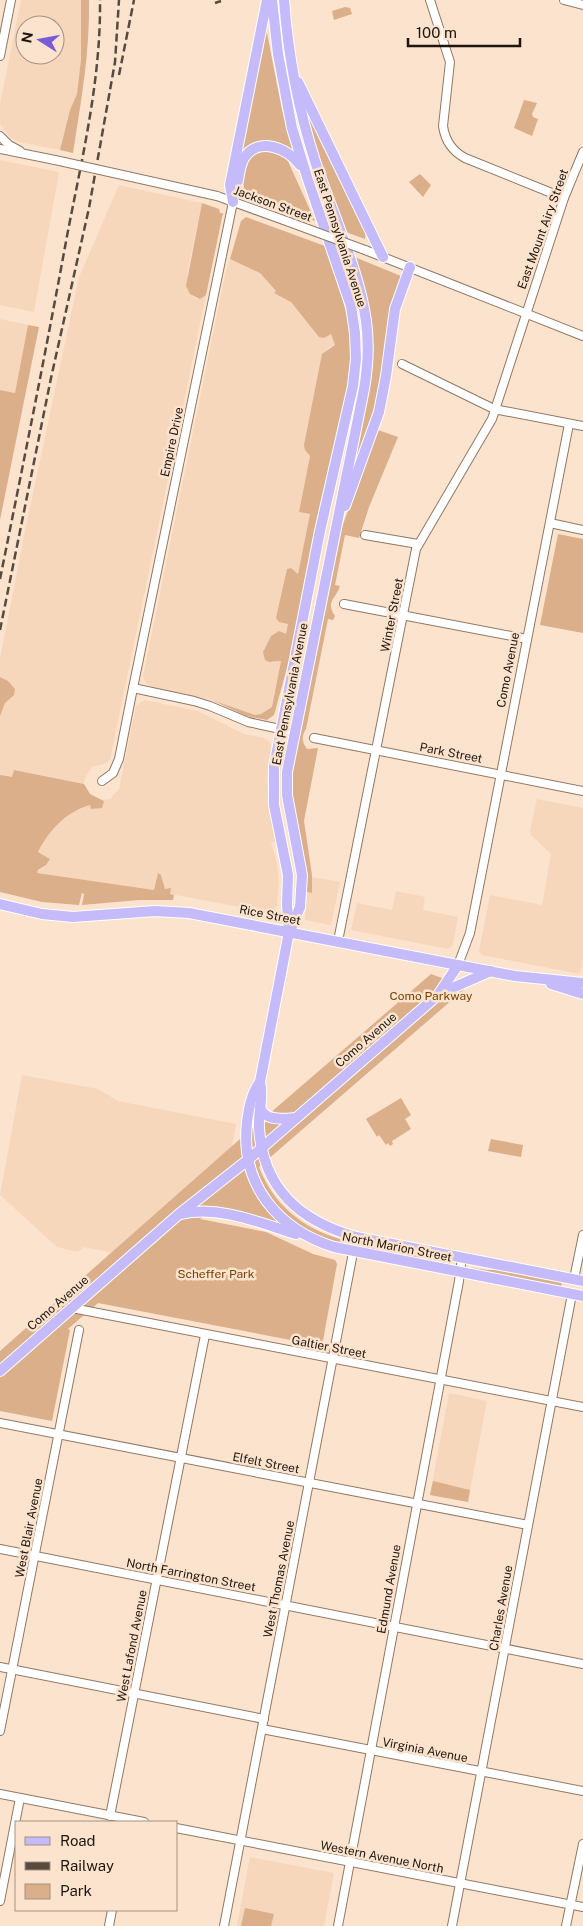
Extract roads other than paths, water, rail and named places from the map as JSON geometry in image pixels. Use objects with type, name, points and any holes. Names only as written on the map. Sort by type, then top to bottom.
[{"type":"main road","points":[[233,202],[230,185],[267,0]]},
{"type":"main road","name":"East Pennsylvania Avenue","points":[[272,0],[278,54],[292,128],[351,306],[356,359],[352,393],[320,531],[274,766],[273,790],[288,875],[287,905],[289,932]]},
{"type":"main road","name":"East Pennsylvania Avenue","points":[[284,0],[292,70],[304,126],[357,282],[366,328],[368,361],[364,389],[294,732],[288,772],[288,794],[301,864],[302,888],[300,907],[289,932]]},
{"type":"main road","points":[[292,70],[383,257]]},
{"type":"main road","points":[[233,202],[243,159],[254,148],[266,146],[291,154],[307,177]]},
{"type":"main road","points":[[334,538],[379,412],[395,309],[410,267]]},
{"type":"main road","name":"Rice Street","points":[[0,904],[42,914],[73,917],[169,911],[214,917],[533,979],[583,984]]},
{"type":"main road","points":[[260,1082],[289,932]]},
{"type":"main road","name":"Como Avenue","points":[[0,1370],[178,1215],[249,1159],[438,995],[458,965]]},
{"type":"main road","points":[[438,995],[491,971]]},
{"type":"main road","name":"Rice Street","points":[[533,979],[583,994]]},
{"type":"main road","name":"North Marion Street","points":[[260,1082],[262,1092],[258,1122],[264,1161],[272,1177],[292,1204],[321,1225],[356,1237],[579,1280]]},
{"type":"main road","name":"North Marion Street","points":[[260,1082],[253,1091],[248,1113],[246,1140],[249,1159],[257,1185],[269,1204],[284,1222],[307,1237],[334,1247],[583,1296]]},
{"type":"main road","points":[[260,1106],[262,1113],[269,1117],[281,1119],[295,1118]]},
{"type":"main road","points":[[178,1215],[192,1212],[212,1212],[262,1222],[307,1237]]},
{"type":"street","points":[[0,56],[11,0]]},
{"type":"street","points":[[430,0],[450,62],[443,126],[444,133],[452,149],[465,158],[564,198]]},
{"type":"street","points":[[564,0],[583,5]]},
{"type":"street","points":[[0,7],[10,9]]},
{"type":"street","points":[[0,136],[9,145],[26,154]]},
{"type":"street","name":"Jackson Street","points":[[0,150],[55,160],[217,196],[410,267],[583,336]]},
{"type":"street","name":"East Mount Airy Street","points":[[525,314],[564,198],[583,152]]},
{"type":"street","name":"Empire Drive","points":[[102,782],[113,773],[119,759],[233,202]]},
{"type":"street","name":"Winter Street","points":[[338,941],[418,544],[492,419],[525,314]]},
{"type":"street","points":[[402,364],[494,409],[583,426]]},
{"type":"street","name":"Como Avenue","points":[[458,965],[470,933],[569,424]]},
{"type":"street","points":[[550,523],[583,530]]},
{"type":"street","points":[[365,535],[418,544]]},
{"type":"street","points":[[344,604],[527,639]]},
{"type":"street","points":[[133,688],[194,700],[248,722],[294,732]]},
{"type":"street","name":"Park Street","points":[[314,738],[583,791]]},
{"type":"street","points":[[579,1280],[583,1235]]},
{"type":"street","name":"West Thomas Avenue","points":[[224,1926],[356,1237]]},
{"type":"street","name":"Edmund Avenue","points":[[338,1926],[462,1257]]},
{"type":"street","name":"Charles Avenue","points":[[452,1926],[572,1294]]},
{"type":"street","name":"Galtier Street","points":[[72,1308],[583,1407]]},
{"type":"street","name":"West Blair Avenue","points":[[0,1731],[79,1330]]},
{"type":"street","name":"West Lafond Avenue","points":[[110,1816],[205,1334]]},
{"type":"street","name":"Elfelt Street","points":[[0,1423],[528,1525]]},
{"type":"street","name":"North Farrington Street","points":[[0,1549],[583,1664]]},
{"type":"street","points":[[0,1667],[264,1719]]},
{"type":"street","name":"Virginia Avenue","points":[[262,1729],[583,1791]]},
{"type":"street","points":[[0,1794],[129,1821]]},
{"type":"street","points":[[16,1821],[20,1798]]},
{"type":"street","points":[[0,1902],[15,1824]]},
{"type":"street","name":"Western Avenue North","points":[[178,1828],[583,1907]]},
{"type":"street","points":[[566,1926],[574,1895],[583,1844]]},
{"type":"street","points":[[109,1926],[112,1911]]},
{"type":"railway","points":[[0,579],[90,119],[97,60],[100,0]]},
{"type":"railway","points":[[0,630],[51,378],[89,208],[115,62],[119,0]]},
{"type":"railway","points":[[119,75],[134,0]]},
{"type":"railway","points":[[215,3],[221,1]]},
{"type":"park label","name":"Como Parkway","points":[[431,996]]},
{"type":"park label","name":"Scheffer Park","points":[[216,1274]]}]
